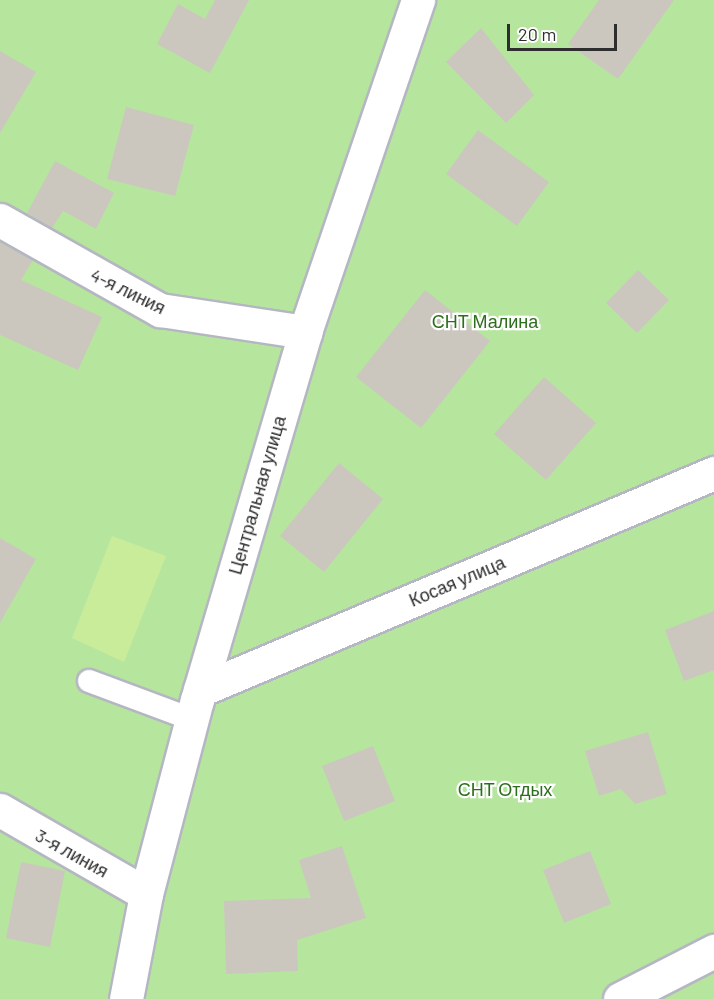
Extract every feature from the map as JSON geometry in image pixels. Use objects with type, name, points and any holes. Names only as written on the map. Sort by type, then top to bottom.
[{"type":"street","name":"Центральная улица","points":[[126,999],[146,894],[195,704],[305,332],[418,0]]},
{"type":"street","name":"4-я линия","points":[[0,220],[160,310],[305,332]]},
{"type":"street","name":"Косая улица","points":[[195,704],[714,473]]},
{"type":"street","name":"3-я линия","points":[[0,810],[146,894]]},
{"type":"street","points":[[620,999],[714,951]]},
{"type":"lane","points":[[89,681],[195,704]]},
{"type":"green space","name":"СНТ Малина","points":[[0,0],[714,0],[714,999],[0,999]]},
{"type":"green space","points":[[112,536],[166,556],[124,662],[72,638]]},
{"type":"building","points":[[215,0],[249,0],[210,73],[157,44],[178,4],[205,19]]},
{"type":"building","points":[[599,0],[674,0],[618,79],[568,44]]},
{"type":"building","points":[[481,28],[534,95],[506,123],[446,62]]},
{"type":"building","points":[[0,51],[36,72],[0,133]]},
{"type":"building","points":[[126,107],[194,125],[175,196],[107,179]]},
{"type":"building","points":[[478,130],[549,182],[517,226],[446,174]]},
{"type":"building","points":[[55,161],[114,193],[96,229],[63,211],[52,228],[27,213]]},
{"type":"building","points":[[0,242],[33,260],[21,280],[102,317],[78,370],[0,335]]},
{"type":"building","points":[[638,270],[669,300],[637,333],[606,303]]},
{"type":"building","points":[[425,290],[490,341],[421,428],[356,377]]},
{"type":"building","points":[[544,377],[596,423],[546,480],[494,434]]},
{"type":"building","points":[[339,463],[383,499],[324,572],[280,536]]},
{"type":"building","points":[[0,538],[36,559],[0,623]]},
{"type":"building","points":[[714,611],[714,670],[684,681],[665,630]]},
{"type":"building","points":[[648,732],[667,794],[635,804],[621,789],[599,796],[585,751]]},
{"type":"building","points":[[373,746],[395,801],[344,821],[322,766]]},
{"type":"building","points":[[342,846],[366,918],[297,940],[298,971],[226,974],[224,901],[311,898],[299,860]]},
{"type":"building","points":[[590,851],[611,904],[564,923],[543,870]]},
{"type":"building","points":[[21,862],[65,871],[50,947],[6,938]]},
{"type":"park label","name":"СНТ Отдых","points":[[505,789]]}]
